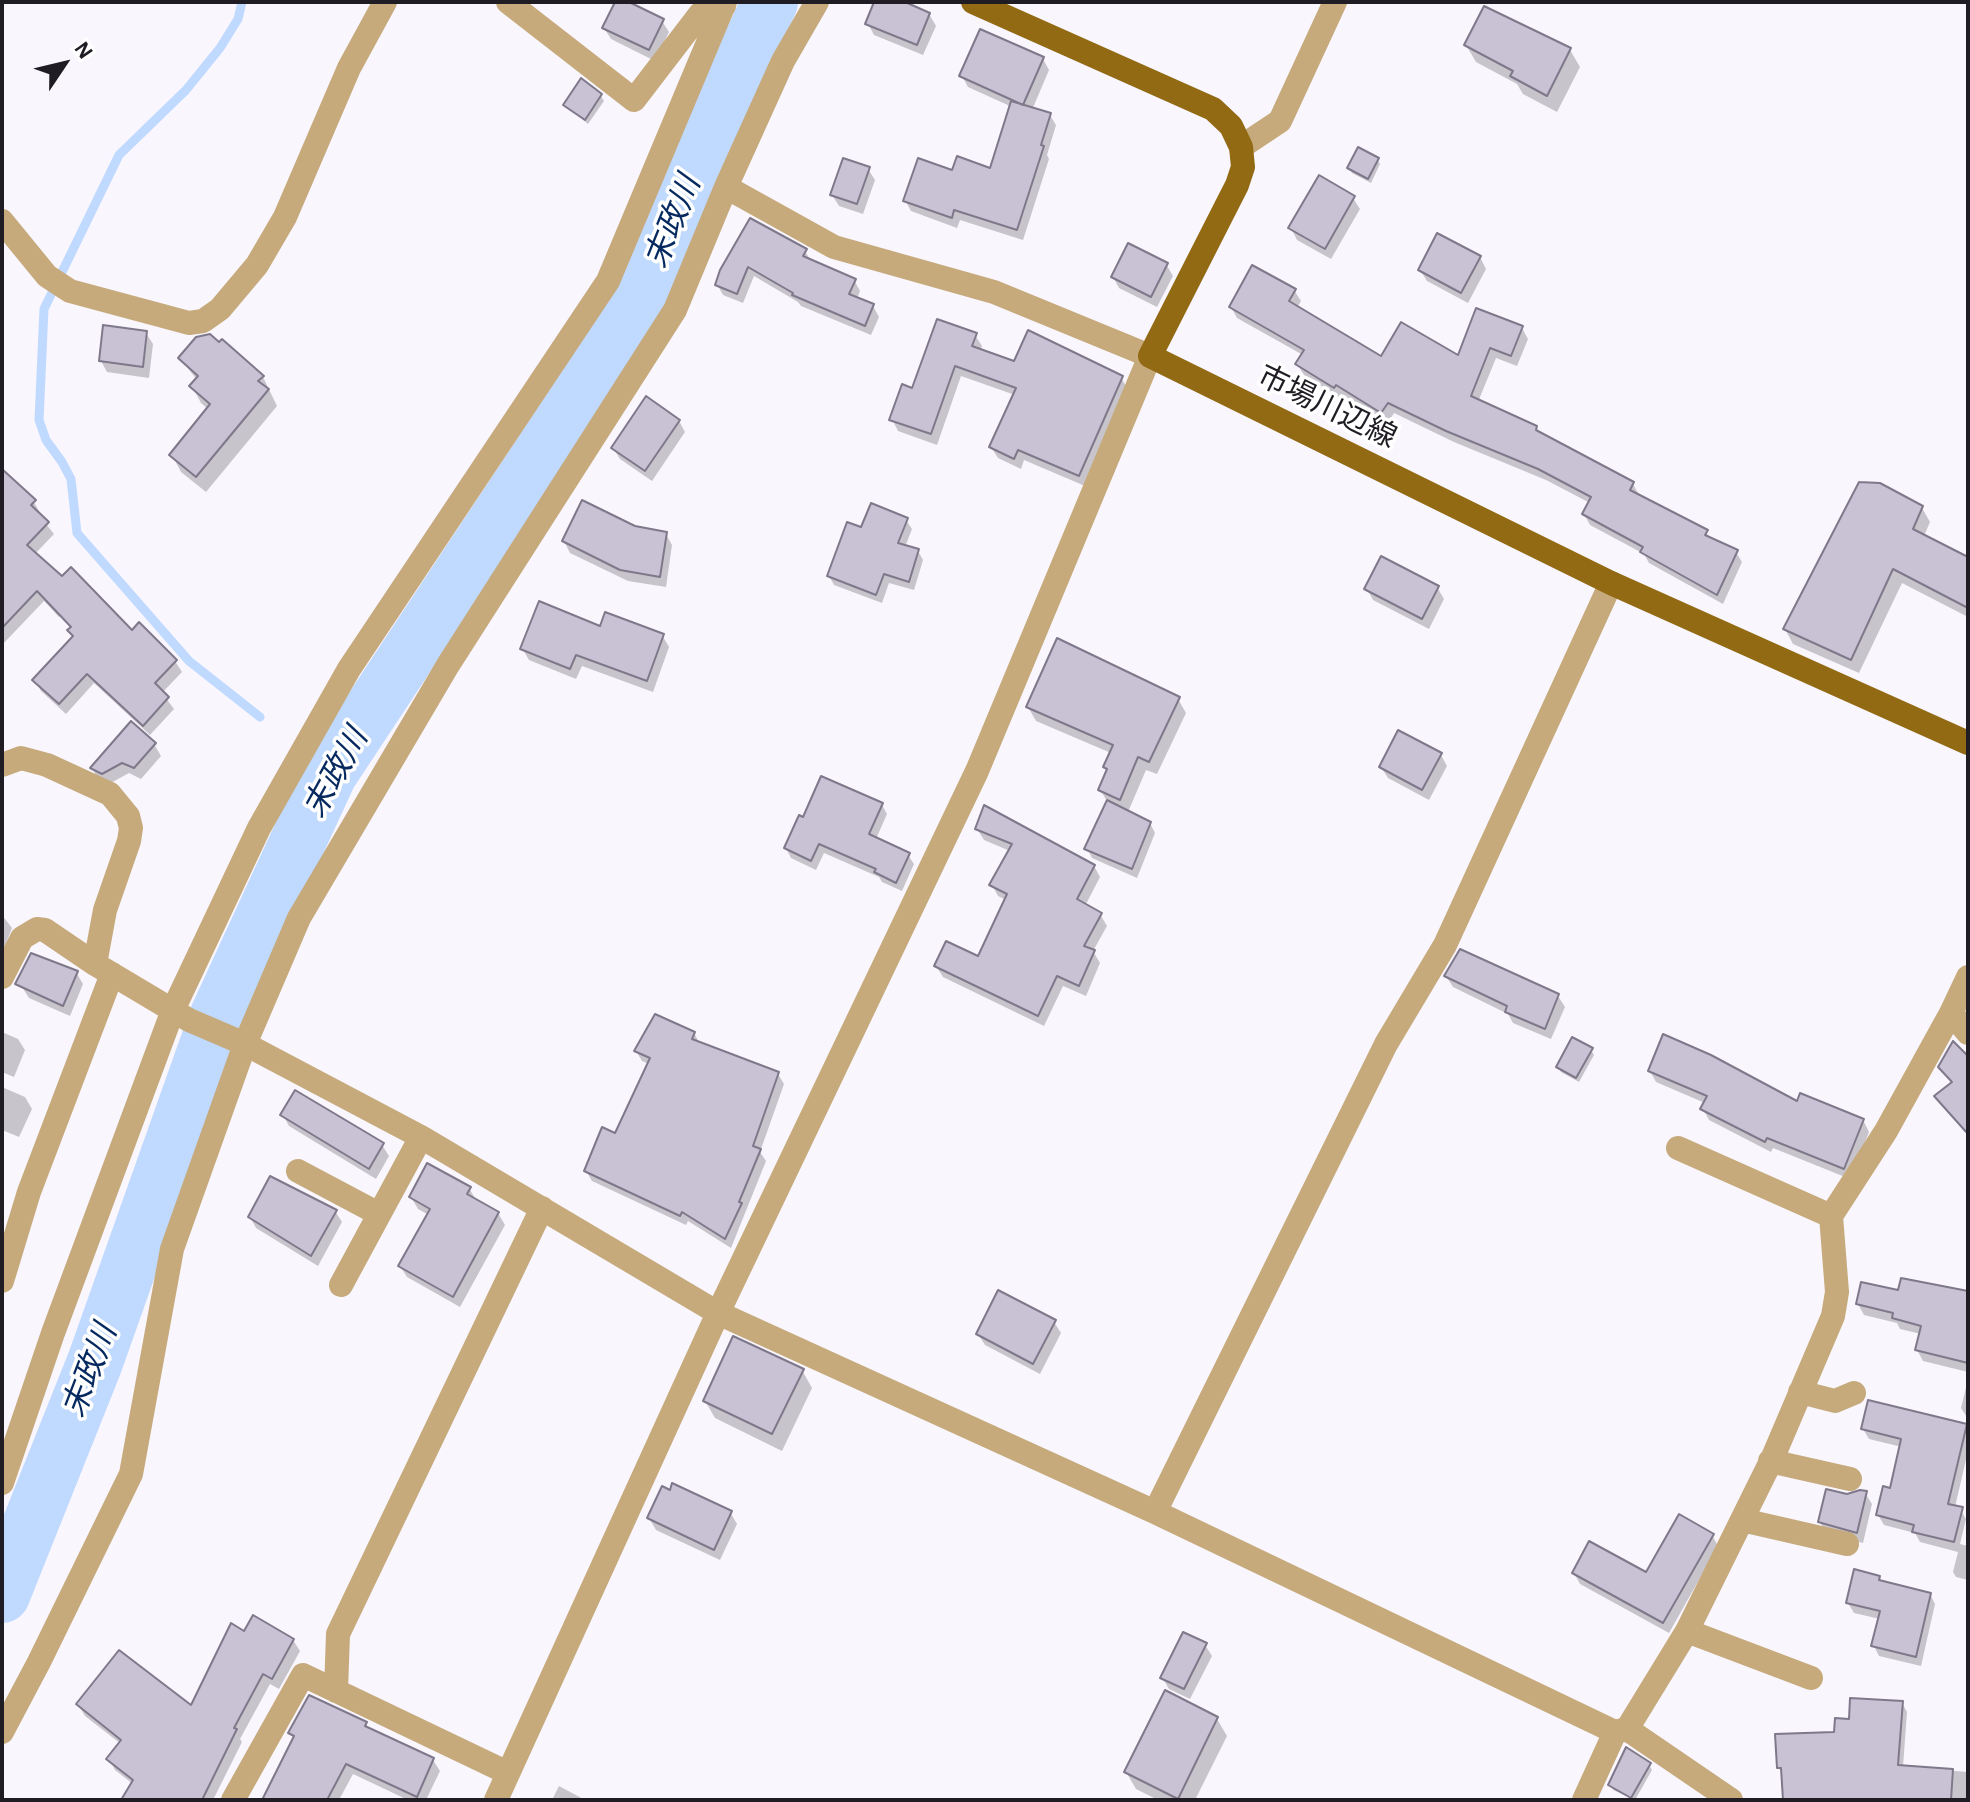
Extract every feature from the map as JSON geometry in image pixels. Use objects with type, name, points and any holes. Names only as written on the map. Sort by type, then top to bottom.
[{"type":"main road","points":[[973,2],[1213,109],[1231,126],[1241,147],[1243,167],[1237,185],[1150,356]]},
{"type":"main road","name":"市場川辺線","points":[[1150,356],[1611,583],[1968,743]]},
{"type":"street","points":[[2,221],[57,284],[70,291],[189,323],[203,321],[220,309],[257,265],[285,217],[349,68],[385,2]]},
{"type":"street","points":[[508,2],[634,100],[700,14],[724,4]]},
{"type":"street","points":[[2,1732],[131,1474],[172,1249],[240,1042],[307,905],[448,665],[675,310],[783,61],[817,2]]},
{"type":"street","points":[[1241,147],[1280,121],[1335,2]]},
{"type":"street","points":[[2,1483],[53,1333],[259,828],[349,669],[608,281],[724,4]]},
{"type":"street","points":[[496,1800],[718,1313],[977,771],[1150,356],[994,292],[834,247],[726,187]]},
{"type":"street","points":[[1155,1512],[1386,1044],[1445,945],[1611,583]]},
{"type":"street","points":[[2,765],[21,758],[47,765],[110,794],[128,816],[131,828],[105,910],[103,969],[2,1281]]},
{"type":"street","points":[[2,977],[22,938],[37,929],[45,930],[181,1015],[240,1042],[421,1137],[718,1313],[1155,1512],[1621,1731],[1731,1800]]},
{"type":"street","points":[[1584,1800],[1621,1731],[1687,1631],[1770,1461],[1833,1316],[1837,1292],[1831,1216],[1886,1131],[1968,977]]},
{"type":"street","points":[[1951,1013],[1968,1033]]},
{"type":"street","points":[[341,1285],[421,1137]]},
{"type":"street","points":[[1678,1148],[1831,1216]]},
{"type":"street","points":[[298,1171],[379,1214]]},
{"type":"street","points":[[336,1691],[338,1634],[542,1208]]},
{"type":"street","points":[[1800,1392],[1835,1401],[1854,1393]]},
{"type":"street","points":[[1770,1461],[1850,1479]]},
{"type":"street","points":[[1742,1520],[1847,1544]]},
{"type":"street","points":[[1687,1631],[1811,1678]]},
{"type":"street","points":[[233,1800],[303,1675],[508,1773]]},
{"type":"building","points":[[615,2],[629,2],[664,19],[649,50],[602,28]]},
{"type":"building","points":[[874,2],[905,2],[930,13],[917,45],[865,24]]},
{"type":"building","points":[[1484,6],[1571,48],[1547,96],[1510,76],[1513,71],[1464,45]]},
{"type":"building","points":[[980,29],[1044,57],[1023,105],[959,76]]},
{"type":"building","points":[[581,78],[602,94],[585,120],[563,105]]},
{"type":"building","points":[[1011,101],[1051,113],[1041,145],[1044,146],[1017,230],[954,210],[952,218],[903,201],[918,158],[952,170],[957,156],[990,168]]},
{"type":"building","points":[[1358,147],[1379,158],[1368,179],[1347,168]]},
{"type":"building","points":[[843,158],[870,167],[857,204],[830,195]]},
{"type":"building","points":[[1319,175],[1355,196],[1325,249],[1288,228]]},
{"type":"building","points":[[750,218],[807,249],[803,256],[856,279],[849,294],[874,304],[865,326],[792,295],[748,267],[737,294],[715,285],[720,270]]},
{"type":"building","points":[[1437,233],[1481,256],[1461,293],[1418,270]]},
{"type":"building","points":[[1128,243],[1168,263],[1151,297],[1111,277]]},
{"type":"building","points":[[1252,265],[1296,289],[1289,301],[1381,356],[1401,322],[1458,355],[1476,308],[1523,326],[1511,356],[1490,348],[1471,396],[1537,426],[1536,430],[1634,482],[1630,490],[1708,530],[1705,535],[1738,550],[1717,595],[1640,552],[1643,547],[1582,514],[1591,497],[1538,469],[1388,403],[1381,413],[1295,364],[1304,350],[1229,307]]},
{"type":"building","points":[[937,319],[977,333],[972,346],[1014,361],[1028,330],[1123,376],[1079,476],[1018,450],[1014,459],[989,447],[1016,388],[955,366],[931,434],[889,420],[902,384],[912,388]]},
{"type":"building","points":[[103,325],[147,331],[143,367],[99,361]]},
{"type":"building","points":[[210,334],[219,342],[222,339],[264,376],[258,381],[269,389],[196,477],[169,455],[210,404],[189,386],[198,376],[178,358],[196,337]]},
{"type":"building","points":[[646,396],[680,420],[645,471],[611,448]]},
{"type":"building","points":[[2,469],[36,500],[31,505],[49,522],[27,545],[62,576],[71,567],[132,630],[139,622],[177,660],[155,683],[169,697],[143,726],[87,674],[59,704],[32,680],[73,636],[67,630],[71,627],[37,591],[2,628]]},
{"type":"building","points":[[1859,482],[1880,483],[1923,506],[1913,529],[1968,557],[1968,608],[1893,569],[1851,660],[1783,629]]},
{"type":"building","points":[[582,500],[635,526],[667,532],[660,577],[620,570],[562,541]]},
{"type":"building","points":[[871,503],[908,518],[898,543],[919,549],[909,582],[884,574],[876,595],[827,576],[847,522],[861,527]]},
{"type":"building","points":[[1381,556],[1439,586],[1422,619],[1364,589]]},
{"type":"building","points":[[539,601],[600,626],[605,612],[664,634],[647,681],[576,655],[570,669],[520,649]]},
{"type":"building","points":[[1057,638],[1180,697],[1149,762],[1138,757],[1120,800],[1098,790],[1107,769],[1103,767],[1113,745],[1026,707]]},
{"type":"building","points":[[131,721],[156,743],[134,768],[122,763],[102,774],[90,768]]},
{"type":"building","points":[[1398,730],[1442,753],[1422,790],[1379,767]]},
{"type":"building","points":[[821,776],[883,803],[869,834],[910,853],[896,883],[874,872],[876,869],[819,844],[811,861],[784,848],[799,815],[803,817]]},
{"type":"building","points":[[1107,800],[1151,822],[1132,869],[1084,849]]},
{"type":"building","points":[[984,805],[1095,865],[1077,899],[1102,913],[1084,946],[1095,950],[1079,986],[1057,976],[1038,1016],[934,966],[946,941],[978,956],[1007,894],[989,885],[1012,844],[975,829]]},
{"type":"building","points":[[1460,949],[1559,994],[1545,1029],[1505,1012],[1507,1006],[1444,976]]},
{"type":"building","points":[[31,953],[78,971],[63,1006],[15,984]]},
{"type":"building","points":[[655,1014],[695,1032],[692,1039],[779,1072],[753,1146],[761,1149],[739,1202],[742,1203],[725,1239],[682,1212],[680,1216],[584,1171],[602,1127],[615,1133],[650,1058],[634,1051]]},
{"type":"building","points":[[1663,1034],[1711,1055],[1797,1101],[1800,1093],[1864,1119],[1844,1169],[1767,1138],[1765,1142],[1700,1109],[1707,1096],[1648,1071]]},
{"type":"building","points":[[1572,1037],[1593,1048],[1576,1078],[1556,1067]]},
{"type":"building","points":[[1953,1041],[1968,1056],[1968,1134],[1934,1096],[1952,1082],[1938,1067]]},
{"type":"building","points":[[295,1090],[384,1143],[369,1169],[280,1115]]},
{"type":"building","points":[[427,1163],[471,1187],[467,1194],[499,1212],[453,1297],[398,1266],[430,1209],[409,1197]]},
{"type":"building","points":[[270,1176],[337,1210],[311,1256],[248,1217]]},
{"type":"building","points":[[1901,1278],[1968,1291],[1968,1363],[1915,1350],[1921,1326],[1892,1318],[1893,1313],[1856,1304],[1861,1282],[1898,1290]]},
{"type":"building","points":[[998,1290],[1056,1320],[1033,1364],[976,1334]]},
{"type":"building","points":[[733,1336],[804,1369],[772,1434],[703,1401]]},
{"type":"building","points":[[1868,1400],[1967,1424],[1948,1504],[1963,1507],[1954,1542],[1912,1532],[1914,1525],[1876,1515],[1883,1486],[1890,1488],[1901,1439],[1861,1429]]},
{"type":"building","points":[[672,1483],[732,1511],[714,1550],[647,1518],[662,1486],[670,1490]]},
{"type":"building","points":[[1826,1489],[1847,1494],[1867,1491],[1857,1533],[1818,1522]]},
{"type":"building","points":[[1679,1514],[1714,1534],[1663,1623],[1572,1573],[1589,1541],[1646,1572]]},
{"type":"building","points":[[1854,1569],[1880,1576],[1879,1580],[1931,1593],[1916,1657],[1871,1646],[1880,1611],[1846,1603]]},
{"type":"building","points":[[253,1615],[294,1639],[272,1679],[263,1674],[234,1728],[237,1729],[202,1800],[121,1800],[133,1780],[106,1759],[121,1740],[76,1704],[119,1650],[191,1705],[231,1623],[244,1631]]},
{"type":"building","points":[[1183,1632],[1207,1643],[1184,1689],[1160,1678]]},
{"type":"building","points":[[1165,1690],[1218,1717],[1178,1799],[1124,1772]]},
{"type":"building","points":[[309,1695],[367,1722],[365,1726],[434,1758],[417,1797],[346,1764],[327,1800],[262,1800],[294,1736],[288,1733]]},
{"type":"building","points":[[1850,1698],[1903,1701],[1898,1765],[1953,1769],[1951,1800],[1783,1800],[1775,1734],[1834,1732],[1835,1718],[1849,1719]]},
{"type":"building","points":[[1626,1747],[1651,1763],[1631,1798],[1608,1785]]},
{"type":"waterway","points":[[242,2],[238,19],[220,48],[186,90],[119,155],[44,309],[39,420],[46,440],[71,479],[77,533],[189,661],[260,717]]},
{"type":"waterway","name":"末政川","points":[[2,1595],[95,1362],[218,1015],[329,774],[641,302],[709,132],[770,2]]}]
